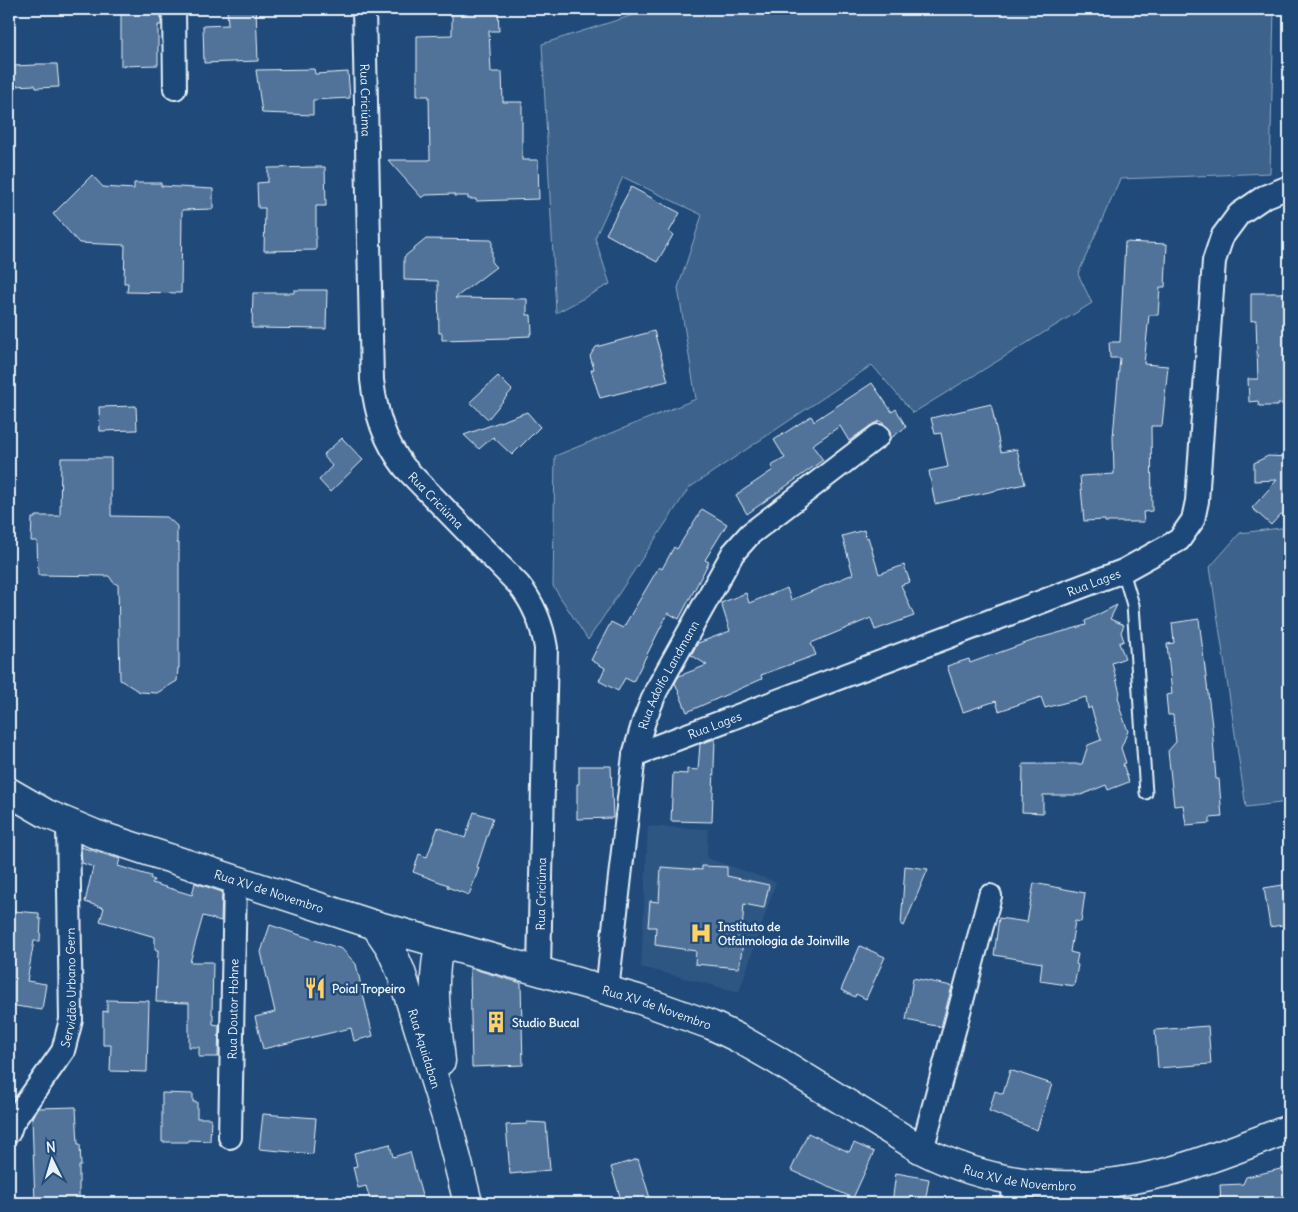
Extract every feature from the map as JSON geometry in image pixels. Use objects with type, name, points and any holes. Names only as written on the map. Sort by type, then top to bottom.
[{"type":"main road","name":"Rua XV de Novembro","points":[[9,792],[68,824],[236,881],[375,925],[539,970],[684,1015],[738,1038],[922,1150],[946,1162],[978,1174],[1013,1192],[1048,1185],[1082,1194],[1114,1182],[1166,1172],[1195,1164],[1289,1129]]},
{"type":"main road","name":"Rua Aquidaban","points":[[375,925],[390,947],[401,972],[447,1120],[468,1203]]},
{"type":"main road","name":"Rua Aquidaban","points":[[440,943],[435,962],[434,985],[447,1120]]},
{"type":"street","points":[[174,9],[175,88]]},
{"type":"street","name":"Rua Criciúma","points":[[364,9],[372,380],[375,405],[382,430],[394,453],[405,468],[529,598],[543,628],[546,648],[539,970]]},
{"type":"street","name":"Rua Lages","points":[[634,755],[1123,571],[1178,540],[1193,520],[1197,501],[1214,261],[1222,237],[1239,214],[1264,197],[1289,187]]},
{"type":"street","name":"Rua Adolfo Landmann","points":[[607,990],[634,755],[644,721],[656,691],[733,553],[750,534],[878,436]]},
{"type":"street","name":"Servidão Urbano Gern","points":[[9,1132],[12,1122],[63,1051],[71,1020],[68,824]]},
{"type":"street","name":"Rua Doutor Hohne","points":[[230,1137],[236,881]]},
{"type":"street","points":[[922,1150],[990,896]]},
{"type":"lane","points":[[1123,571],[1133,606],[1146,793]]},
{"type":"shaded area","points":[[652,9],[1274,9],[1270,173],[1120,179],[1078,274],[1092,303],[913,413],[872,365],[689,488],[588,640],[553,586],[555,456],[696,399],[678,288],[702,215],[623,177],[595,238],[610,284],[556,313],[542,44]]},
{"type":"shaded area","points":[[1289,527],[1289,802],[1246,807],[1210,567],[1240,533]]},
{"type":"shaded area","name":"Instituto de Otfalmologia de Joinville","points":[[648,826],[708,829],[707,858],[776,882],[739,992],[641,967]]},
{"type":"building","points":[[121,9],[161,9],[161,25],[158,25],[158,65],[121,66]]},
{"type":"building","points":[[227,9],[256,9],[258,61],[204,63],[203,26],[228,25]]},
{"type":"building","points":[[452,9],[498,9],[499,31],[489,31],[491,72],[502,72],[503,102],[522,102],[522,160],[538,160],[539,199],[476,201],[476,199],[468,199],[468,196],[454,196],[454,194],[426,195],[422,198],[388,160],[430,160],[429,96],[417,96],[417,36],[452,35]]},
{"type":"building","points":[[57,64],[59,87],[36,88],[35,85],[14,86],[13,66]]},
{"type":"building","points":[[314,69],[315,74],[348,72],[350,98],[313,100],[313,115],[262,113],[256,70]]},
{"type":"building","points":[[325,167],[326,206],[316,206],[316,250],[264,251],[265,208],[258,208],[257,183],[268,182],[268,168]]},
{"type":"building","points":[[92,175],[103,187],[134,189],[134,183],[161,183],[161,186],[213,189],[213,209],[182,210],[181,293],[127,292],[128,283],[124,283],[125,245],[79,243],[53,214]]},
{"type":"building","points":[[631,187],[680,213],[669,232],[673,235],[657,262],[606,234]]},
{"type":"building","points":[[426,239],[492,240],[492,263],[496,267],[455,298],[527,299],[527,315],[531,315],[532,333],[530,333],[530,336],[442,340],[442,333],[439,333],[438,281],[404,280],[404,257]]},
{"type":"building","points":[[1125,242],[1167,244],[1165,287],[1160,287],[1158,315],[1149,315],[1144,364],[1168,366],[1162,426],[1151,426],[1152,511],[1143,512],[1144,522],[1084,521],[1080,476],[1114,474],[1113,436],[1120,358],[1110,358],[1109,342],[1120,342]]},
{"type":"building","points":[[294,290],[327,290],[326,329],[252,328],[253,293],[294,293]]},
{"type":"building","points":[[1251,293],[1289,293],[1289,403],[1278,404],[1278,406],[1259,406],[1258,401],[1249,402],[1248,379],[1258,379],[1256,320],[1251,321]]},
{"type":"building","points":[[654,331],[668,381],[600,398],[591,370],[594,369],[590,356],[596,347]]},
{"type":"building","points":[[498,376],[512,390],[488,419],[470,402]]},
{"type":"building","points":[[872,383],[892,412],[896,409],[906,427],[891,438],[889,428],[880,421],[849,441],[840,426],[812,445],[823,460],[747,514],[736,495],[773,470],[771,466],[785,458],[774,440],[811,416],[814,421]]},
{"type":"building","points":[[991,404],[1001,452],[1017,449],[1025,484],[935,504],[929,471],[948,467],[941,433],[935,434],[931,418]]},
{"type":"building","points":[[136,406],[137,430],[100,431],[99,407]]},
{"type":"building","points":[[527,412],[540,427],[512,455],[493,437],[479,449],[464,435]]},
{"type":"building","points":[[342,438],[363,460],[330,492],[319,480],[332,466],[323,455]]},
{"type":"building","points":[[1268,456],[1289,457],[1289,514],[1281,514],[1271,525],[1252,508],[1277,480],[1254,481],[1254,463]]},
{"type":"building","points":[[61,458],[111,458],[111,516],[167,517],[177,526],[177,543],[179,543],[179,668],[177,681],[157,693],[140,692],[120,680],[118,585],[109,576],[38,575],[37,541],[31,541],[32,518],[35,518],[35,516],[60,516]]},
{"type":"building","points":[[702,509],[727,524],[705,560],[709,562],[679,619],[668,613],[633,682],[625,678],[618,691],[599,681],[605,668],[591,660],[611,622],[623,628],[659,567],[662,569],[674,547],[677,549]]},
{"type":"building","points":[[864,530],[866,538],[868,537],[879,574],[904,565],[910,582],[901,585],[914,616],[875,630],[871,618],[811,643],[816,655],[761,675],[762,679],[687,712],[675,683],[679,676],[707,665],[691,655],[698,643],[730,631],[721,603],[746,593],[749,603],[787,588],[791,600],[853,574],[842,536]]},
{"type":"building","points":[[1117,605],[1110,619],[1124,625],[1121,632],[1124,641],[1119,643],[1125,658],[1112,663],[1120,693],[1118,697],[1120,709],[1128,731],[1121,748],[1126,763],[1123,764],[1129,782],[1108,790],[1106,785],[1081,795],[1043,795],[1043,813],[1022,812],[1023,764],[1082,764],[1088,745],[1101,740],[1091,707],[1088,709],[1086,697],[1045,708],[1041,697],[999,711],[996,701],[963,712],[947,666],[969,659],[970,663],[1040,638],[1086,625],[1085,621]]},
{"type":"building","points":[[1199,619],[1212,726],[1216,779],[1219,779],[1222,817],[1210,818],[1210,823],[1186,825],[1183,805],[1174,806],[1168,751],[1176,742],[1173,715],[1168,715],[1166,695],[1172,694],[1167,644],[1174,643],[1172,623]]},
{"type":"building","points":[[715,739],[712,822],[671,821],[673,773],[687,774],[687,769],[698,770],[700,744]]},
{"type":"building","points":[[579,766],[611,766],[613,818],[577,819]]},
{"type":"building","points":[[474,812],[493,818],[477,867],[479,868],[469,895],[413,872],[419,854],[427,857],[438,827],[465,838]]},
{"type":"building","points":[[81,847],[120,859],[118,866],[151,876],[150,878],[154,880],[152,883],[192,895],[195,883],[222,892],[221,921],[203,916],[190,962],[213,962],[212,1014],[213,1024],[219,1025],[218,1057],[199,1057],[199,1047],[189,1047],[189,1003],[156,1002],[158,950],[155,950],[155,937],[100,921],[104,908],[85,902],[93,867],[82,863]]},
{"type":"building","points":[[702,866],[727,867],[727,876],[769,885],[764,908],[744,904],[741,943],[743,943],[739,968],[695,964],[696,951],[655,945],[656,927],[648,927],[650,901],[659,902],[661,867],[702,870]]},
{"type":"building","points":[[905,866],[928,869],[904,926],[901,925]]},
{"type":"building","points":[[1034,883],[1085,893],[1081,922],[1075,921],[1070,952],[1078,954],[1074,986],[1040,981],[1042,963],[994,955],[999,918],[1027,922]]},
{"type":"building","points":[[1289,884],[1289,924],[1270,927],[1264,888]]},
{"type":"building","points":[[13,911],[39,913],[39,919],[41,919],[40,941],[34,941],[27,981],[46,984],[42,1010],[9,1005],[9,924],[12,924]]},
{"type":"building","name":"Poial Tropeiro","points":[[270,925],[342,949],[356,964],[373,1036],[354,1041],[351,1028],[263,1049],[255,1017],[275,1012],[261,952]]},
{"type":"building","points":[[860,946],[885,957],[866,999],[856,994],[855,997],[841,990]]},
{"type":"building","name":"Studio Bucal","points":[[470,968],[521,983],[523,1065],[472,1067]]},
{"type":"building","points":[[913,978],[952,986],[941,1027],[906,1020]]},
{"type":"building","points":[[107,1000],[149,1001],[147,1072],[110,1071],[111,1045],[103,1045],[103,1011],[107,1012]]},
{"type":"building","points":[[1208,1026],[1211,1064],[1158,1068],[1155,1030]]},
{"type":"building","points":[[1010,1070],[1052,1084],[1037,1130],[989,1111],[995,1091],[1003,1094]]},
{"type":"building","points":[[162,1093],[193,1094],[193,1102],[197,1102],[197,1118],[211,1118],[210,1141],[162,1142]]},
{"type":"building","points":[[76,1107],[81,1166],[79,1166],[79,1203],[35,1203],[32,1118],[38,1108]]},
{"type":"building","points":[[263,1114],[316,1118],[313,1154],[259,1149]]},
{"type":"building","points":[[527,1122],[546,1123],[550,1170],[510,1174],[506,1125],[527,1124]]},
{"type":"building","points":[[808,1133],[849,1152],[854,1143],[874,1152],[853,1198],[791,1170]]},
{"type":"building","points":[[390,1144],[393,1157],[410,1152],[424,1203],[371,1203],[366,1186],[358,1188],[353,1167],[357,1166],[354,1153]]},
{"type":"building","points":[[638,1159],[650,1198],[632,1203],[622,1203],[611,1167]]},
{"type":"building","points":[[1289,1167],[1289,1197],[1273,1203],[1221,1203],[1220,1185],[1243,1184],[1246,1177]]},
{"type":"building","points":[[896,1173],[929,1179],[925,1203],[892,1203]]},
{"type":"place","name":"Instituto de Otfalmologia de Joinville","points":[[701,933]]},
{"type":"place","name":"Poial Tropeiro","points":[[315,988]]},
{"type":"place","name":"Studio Bucal","points":[[496,1022]]}]
